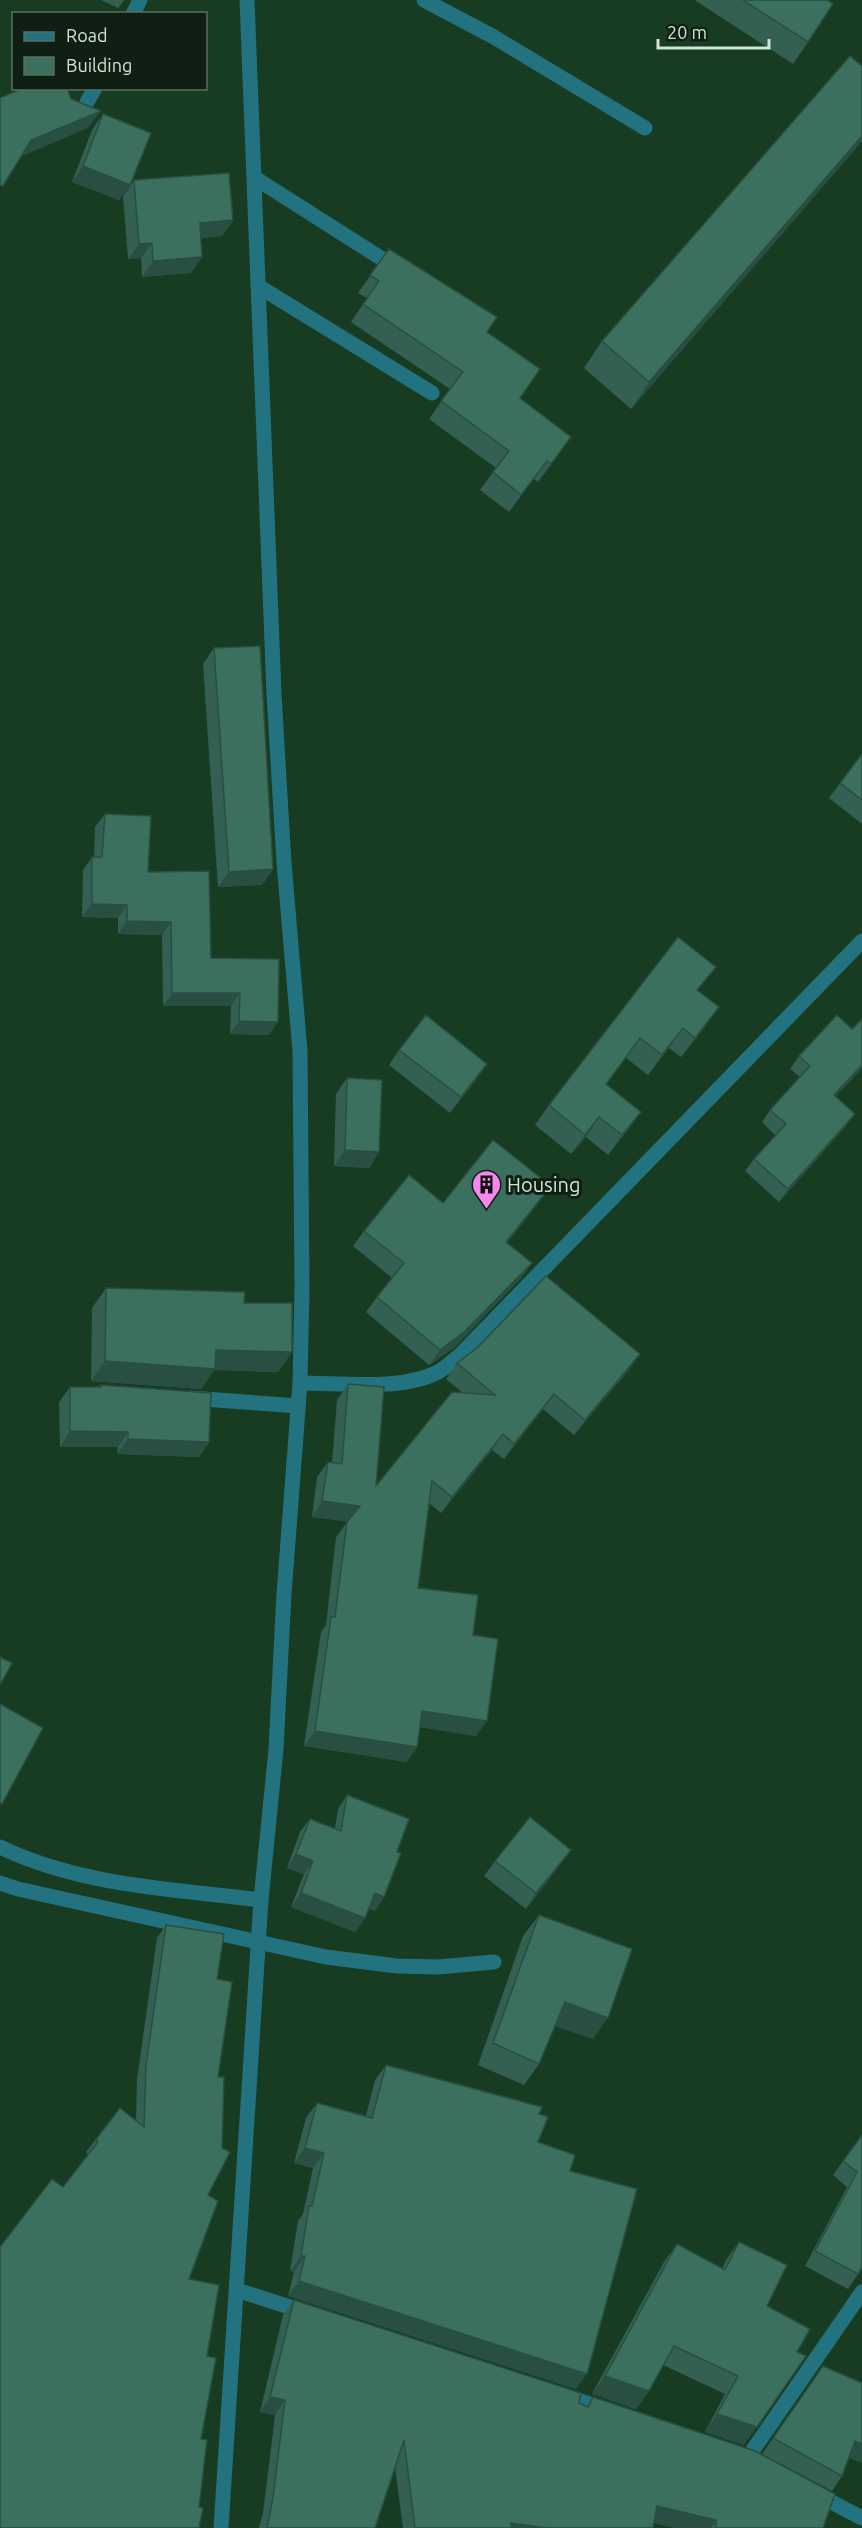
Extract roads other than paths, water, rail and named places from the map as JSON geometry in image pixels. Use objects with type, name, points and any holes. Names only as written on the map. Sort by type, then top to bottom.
[{"type":"street","points":[[221,2528],[261,1940],[261,1900],[276,1749],[284,1594],[300,1383],[303,1222],[300,1051],[284,863],[274,705],[247,0]]},
{"type":"street","points":[[424,0],[494,37],[645,128]]},
{"type":"street","points":[[255,178],[406,274]]},
{"type":"street","points":[[258,286],[432,393]]},
{"type":"street","points":[[300,1383],[398,1383],[419,1380],[439,1371],[460,1355],[862,941]]},
{"type":"street","points":[[179,1397],[298,1406]]},
{"type":"street","points":[[0,1847],[47,1865],[87,1876],[261,1900]]},
{"type":"street","points":[[0,1883],[18,1889],[261,1940],[326,1957],[397,1966],[438,1967],[494,1962]]},
{"type":"street","points":[[237,2290],[326,2319]]},
{"type":"street","points":[[748,2458],[862,2292]]},
{"type":"street","points":[[550,2391],[618,2413]]},
{"type":"street","points":[[801,2486],[862,2518]]},
{"type":"place","name":"Housing","points":[[486,1210]]}]
